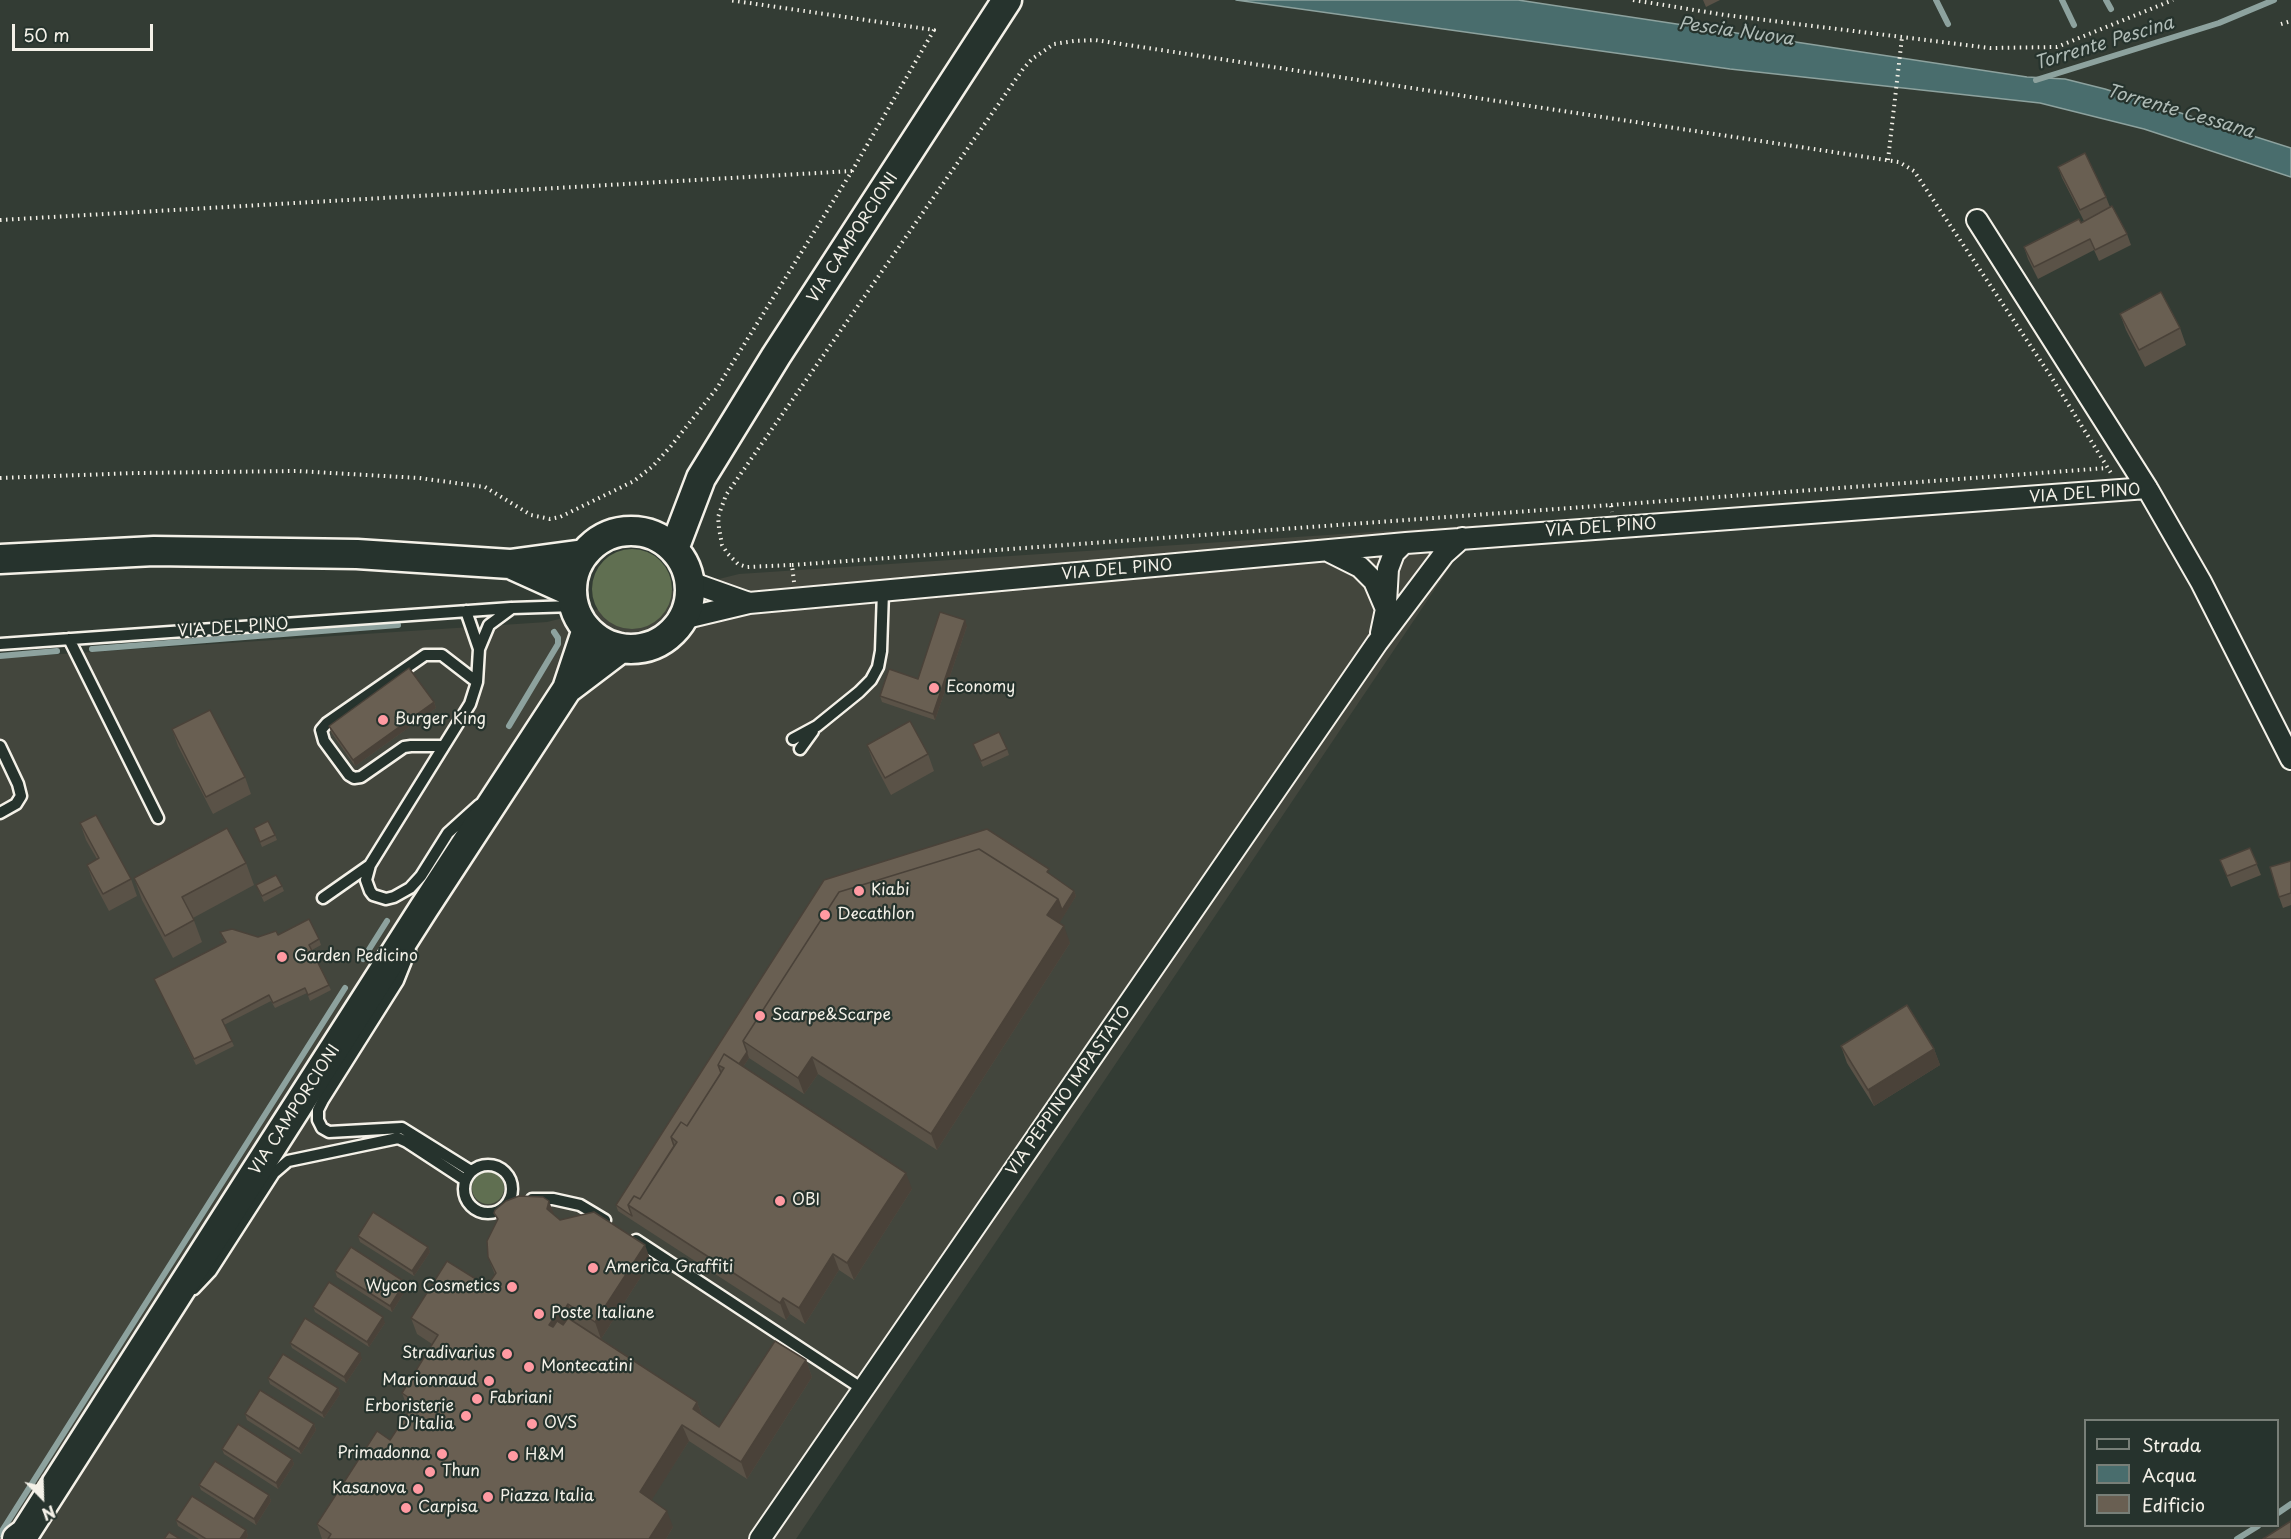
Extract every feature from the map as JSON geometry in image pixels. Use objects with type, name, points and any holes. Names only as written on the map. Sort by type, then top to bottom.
[{"type":"main road","name":"VIA CAMPORCIONI","points":[[701,478],[776,356],[1007,0]]},
{"type":"main road","points":[[648,533],[701,478]]},
{"type":"main road","points":[[674,549],[701,478]]},
{"type":"main road","points":[[510,564],[578,609],[602,641],[621,648],[633,649],[656,643],[666,637],[682,619],[690,595],[690,582],[685,565],[666,542],[648,533],[628,531],[608,535],[591,546],[575,572],[578,609],[567,689]]},
{"type":"main road","points":[[0,559],[154,551],[357,554],[510,564],[584,554]]},
{"type":"main road","points":[[567,689],[621,648]]},
{"type":"main road","name":"VIA CAMPORCIONI","points":[[22,1537],[424,908],[567,689]]},
{"type":"street","points":[[1977,220],[2147,488]]},
{"type":"street","name":"VIA DEL PINO","points":[[682,619],[750,603],[1462,538],[2147,488],[2201,582],[2291,759]]},
{"type":"street","name":"VIA PEPPINO IMPASTATO","points":[[760,1539],[1377,643],[1444,554],[1462,538]]},
{"type":"street","points":[[1377,643],[1386,609],[1388,569],[1394,553],[1404,544],[1420,558],[1424,579]]},
{"type":"street","points":[[1327,552],[1350,560],[1368,574],[1379,590],[1386,609]]},
{"type":"street","name":"VIA DEL PINO","points":[[690,582],[750,603]]},
{"type":"lane","points":[[797,744],[860,692],[875,672],[881,651],[883,591]]},
{"type":"lane","points":[[503,786],[456,825],[421,876],[402,894],[386,898],[373,895],[366,880],[370,865],[470,704],[477,682],[480,649],[489,625],[512,608]]},
{"type":"lane","name":"VIA DEL PINO","points":[[0,644],[512,608],[578,609]]},
{"type":"lane","points":[[465,611],[480,649]]},
{"type":"lane","points":[[69,639],[158,818]]},
{"type":"lane","points":[[444,746],[404,747],[361,777],[354,778],[349,775],[324,741],[321,730],[327,723],[424,655],[442,655],[477,682]]},
{"type":"lane","points":[[0,746],[18,784],[21,796],[16,804],[0,813]]},
{"type":"lane","points":[[323,898],[370,865]]},
{"type":"lane","points":[[424,908],[401,975],[323,1100],[318,1110],[318,1120],[322,1128],[329,1132],[402,1128],[468,1176]]},
{"type":"lane","points":[[162,1320],[206,1277],[274,1173],[288,1161],[398,1138],[468,1176]]},
{"type":"lane","points":[[487,1164],[503,1170],[512,1185],[508,1202],[498,1211],[480,1212],[470,1206],[465,1197],[468,1176],[476,1167],[487,1164]]},
{"type":"lane","points":[[508,1202],[544,1198],[580,1205],[864,1389]]},
{"type":"path","points":[[0,478],[297,471],[419,478],[485,487],[531,515],[550,519],[560,517],[634,481],[653,466],[671,446],[717,388],[852,171],[934,30],[729,0]]},
{"type":"path","points":[[1632,0],[1725,15],[1990,48],[2057,47],[2173,0]]},
{"type":"path","points":[[2281,24],[2291,21]]},
{"type":"path","points":[[1888,160],[1902,37]]},
{"type":"path","points":[[2107,468],[792,566],[747,567],[732,560],[722,545],[718,517],[726,495],[1023,69],[1032,59],[1054,44],[1095,40],[1888,160],[1906,165],[1914,171],[2050,375],[2107,468],[2128,491]]},
{"type":"path","points":[[0,220],[852,171]]},
{"type":"path","points":[[1611,505],[1614,526]]},
{"type":"path","points":[[792,566],[795,599]]},
{"type":"shaded area","points":[[1478,525],[796,1539],[0,1539],[0,658],[547,622],[739,574]]},
{"type":"green space","points":[[632,549],[647,552],[660,561],[669,574],[672,589],[669,604],[660,617],[647,626],[632,629],[617,626],[604,617],[595,604],[592,589],[595,574],[604,561],[617,552]]},
{"type":"green space","points":[[488,1172],[499,1177],[504,1188],[499,1199],[488,1204],[477,1199],[472,1188],[477,1177]]},
{"type":"water","points":[[1236,0],[1518,0],[2027,77],[2065,79],[2105,89],[2291,148],[2291,177],[2144,129],[2040,103],[1730,69]]},
{"type":"building","points":[[2085,153],[2106,197],[2080,210],[2058,167]]},
{"type":"building","points":[[2112,206],[2127,234],[2095,250],[2090,239],[2034,267],[2024,247],[2079,219],[2081,223]]},
{"type":"building","points":[[2161,292],[2180,328],[2139,350],[2120,314]]},
{"type":"building","points":[[940,612],[965,620],[933,714],[880,696],[889,669],[918,679]]},
{"type":"building","name":"Burger King","points":[[409,668],[434,702],[353,760],[329,726]]},
{"type":"building","points":[[210,710],[245,777],[206,797],[172,729]]},
{"type":"building","points":[[910,721],[928,754],[885,778],[867,745]]},
{"type":"building","points":[[999,732],[1007,749],[981,761],[973,744]]},
{"type":"building","points":[[96,815],[131,879],[103,894],[87,865],[99,858],[80,823]]},
{"type":"building","points":[[268,821],[275,835],[260,842],[254,828]]},
{"type":"building","points":[[227,828],[246,863],[182,897],[194,920],[165,936],[134,878]]},
{"type":"building","points":[[987,829],[1049,869],[1047,872],[1074,891],[1062,910],[1058,899],[979,849],[839,892],[743,1041],[747,1052],[739,1064],[724,1054],[718,1065],[721,1073],[687,1126],[681,1122],[671,1137],[674,1146],[640,1199],[634,1196],[628,1205],[632,1216],[616,1205],[824,880]]},
{"type":"building","points":[[2250,848],[2257,864],[2227,876],[2220,860]]},
{"type":"building","points":[[979,849],[1058,899],[1047,915],[1064,926],[931,1134],[812,1057],[798,1078],[743,1041],[839,892]]},
{"type":"building","points":[[2291,861],[2291,893],[2279,897],[2270,867]]},
{"type":"building","points":[[276,875],[282,886],[262,896],[256,885]]},
{"type":"building","points":[[309,919],[319,939],[309,945],[329,985],[308,995],[305,988],[273,1003],[269,995],[222,1020],[232,1041],[194,1059],[154,979],[226,942],[220,932],[232,929],[258,937],[276,931],[278,935]]},
{"type":"building","points":[[1907,1005],[1934,1049],[1868,1090],[1841,1046]]},
{"type":"building","name":"OBI","points":[[724,1054],[906,1173],[847,1263],[833,1254],[799,1308],[783,1298],[780,1303],[628,1205],[634,1196],[640,1199],[677,1142],[671,1137],[681,1122],[687,1126],[724,1068],[718,1065]]},
{"type":"building","name":"Montecatini","points":[[519,1196],[543,1197],[549,1201],[547,1209],[560,1220],[594,1212],[645,1245],[595,1322],[568,1304],[565,1309],[561,1307],[549,1325],[553,1327],[557,1321],[563,1325],[568,1318],[697,1402],[693,1409],[719,1427],[775,1341],[806,1360],[741,1462],[682,1425],[640,1492],[667,1511],[649,1539],[328,1539],[331,1534],[317,1524],[377,1431],[390,1440],[415,1402],[402,1393],[438,1335],[411,1318],[447,1261],[487,1286],[496,1273],[488,1257],[487,1241],[498,1219],[494,1213],[495,1210],[506,1201]]},
{"type":"building","points":[[373,1212],[428,1247],[412,1271],[358,1236]]},
{"type":"building","points":[[351,1247],[405,1282],[390,1306],[335,1271]]},
{"type":"building","points":[[329,1282],[383,1317],[367,1342],[313,1307]]},
{"type":"building","points":[[305,1318],[360,1353],[344,1377],[290,1343]]},
{"type":"building","points":[[283,1354],[338,1388],[322,1413],[268,1378]]},
{"type":"building","points":[[260,1390],[314,1424],[299,1449],[245,1414]]},
{"type":"building","points":[[238,1424],[292,1459],[276,1483],[222,1449]]},
{"type":"building","points":[[215,1461],[269,1495],[254,1519],[199,1485]]},
{"type":"building","points":[[192,1496],[246,1530],[240,1539],[206,1539],[176,1520]]},
{"type":"building","points":[[2291,1521],[2291,1539],[2263,1539]]},
{"type":"building","points":[[169,1532],[180,1539],[164,1539]]},
{"type":"waterway","points":[[1936,0],[1948,24]]},
{"type":"waterway","points":[[2062,0],[2074,25]]},
{"type":"waterway","points":[[2106,0],[2111,9]]},
{"type":"waterway","name":"Torrente Pescina","points":[[2036,80],[2219,23],[2274,0]]},
{"type":"waterway","points":[[92,649],[398,625]]},
{"type":"waterway","points":[[509,726],[558,644],[558,638],[554,632]]},
{"type":"waterway","points":[[0,656],[57,651]]},
{"type":"waterway","points":[[363,959],[387,921]]},
{"type":"waterway","points":[[0,1534],[345,988]]},
{"type":"waterway","points":[[2279,1512],[2291,1504]]},
{"type":"waterway","points":[[2237,1539],[2256,1527]]},
{"type":"place","name":"Economy","points":[[934,688]]},
{"type":"place","name":"Burger King","points":[[383,720]]},
{"type":"place","name":"Kiabi","points":[[859,891]]},
{"type":"place","name":"Decathlon","points":[[825,915]]},
{"type":"place","name":"Garden Pedicino","points":[[282,957]]},
{"type":"place","name":"Scarpe&Scarpe","points":[[760,1016]]},
{"type":"place","name":"OBI","points":[[780,1201]]},
{"type":"place","name":"America Graffiti","points":[[593,1268]]},
{"type":"place","name":"Wycon Cosmetics","points":[[512,1287]]},
{"type":"place","name":"Poste Italiane","points":[[539,1314]]},
{"type":"place","name":"Stradivarius","points":[[507,1354]]},
{"type":"place","name":"Montecatini","points":[[529,1367]]},
{"type":"place","name":"Marionnaud","points":[[489,1381]]},
{"type":"place","name":"Fabriani","points":[[477,1399]]},
{"type":"place","name":"Erboristerie D'Italia","points":[[466,1416]]},
{"type":"place","name":"OVS","points":[[532,1424]]},
{"type":"place","name":"Primadonna","points":[[442,1454]]},
{"type":"place","name":"H&M","points":[[513,1456]]},
{"type":"place","name":"Thun","points":[[430,1472]]},
{"type":"place","name":"Kasanova","points":[[418,1489]]},
{"type":"place","name":"Piazza Italia","points":[[488,1497]]},
{"type":"place","name":"Carpisa","points":[[406,1508]]},
{"type":"water label","name":"Pescia Nuova","points":[[1736,32]]},
{"type":"water label","name":"Torrente Cessana","points":[[2180,112]]}]
